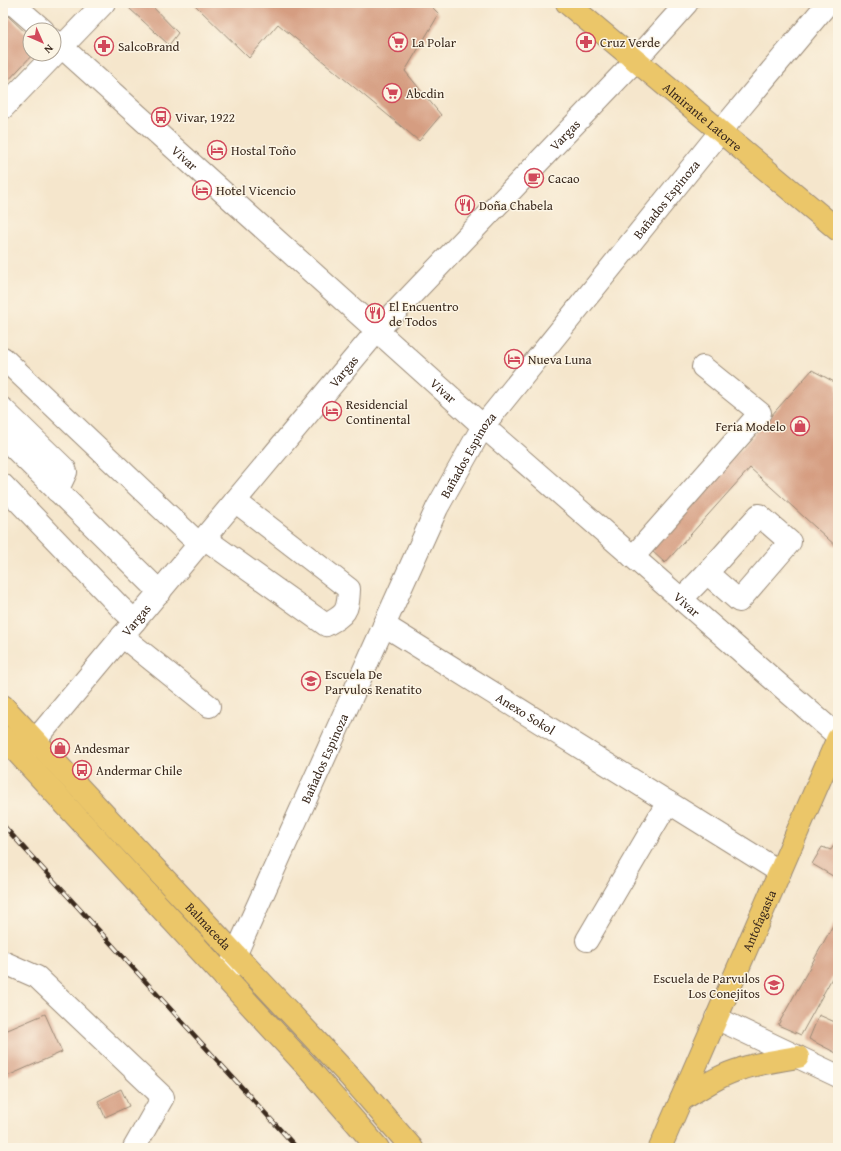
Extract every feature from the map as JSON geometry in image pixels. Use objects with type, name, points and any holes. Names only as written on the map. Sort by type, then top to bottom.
[{"type":"main road","name":"Almirante Latorre","points":[[567,3],[838,230]]},
{"type":"main road","name":"Balmaceda","points":[[3,706],[351,1078],[412,1148]]},
{"type":"main road","name":"Balmaceda","points":[[3,737],[311,1072],[378,1148]]},
{"type":"main road","name":"Antofagasta","points":[[660,1148],[838,737]]},
{"type":"main road","points":[[681,1100],[711,1082],[739,1069],[767,1062],[798,1057]]},
{"type":"street","points":[[12,3],[34,22]]},
{"type":"street","points":[[62,40],[104,3]]},
{"type":"street","name":"Vargas","points":[[21,757],[377,331],[635,61],[687,3]]},
{"type":"street","name":"Bañados Espinoza","points":[[225,978],[437,508],[483,426],[721,131],[828,3]]},
{"type":"street","name":"Vivar","points":[[62,47],[483,426],[681,599],[736,655],[838,737]]},
{"type":"street","points":[[3,108],[42,62]]},
{"type":"street","points":[[3,358],[202,541],[326,625],[340,617],[348,605],[349,588],[235,502]]},
{"type":"street","points":[[633,557],[760,413],[703,367]]},
{"type":"street","points":[[3,409],[65,469],[66,472],[57,491]]},
{"type":"street","points":[[3,437],[160,592]]},
{"type":"street","points":[[3,485],[120,608],[128,629],[209,706]]},
{"type":"street","points":[[681,599],[706,573]]},
{"type":"street","name":"Anexo Sokol","points":[[384,625],[780,872]]},
{"type":"street","points":[[587,940],[668,802]]},
{"type":"street","points":[[3,962],[37,978],[162,1097],[134,1148]]},
{"type":"street","points":[[716,1018],[838,1076]]},
{"type":"building","points":[[134,3],[149,3],[178,33],[169,45],[129,8]]},
{"type":"building","name":"Abcdin","points":[[193,3],[428,3],[439,14],[405,71],[441,115],[419,141],[278,24],[249,58]]},
{"type":"building","points":[[7,15],[22,29],[22,62],[26,62],[5,84],[3,82],[3,19]]},
{"type":"building","name":"Feria Modelo","points":[[812,370],[838,384],[837,547],[750,468],[665,563],[651,550]]},
{"type":"building","points":[[838,838],[838,879],[812,864],[822,847],[831,850]]},
{"type":"building","points":[[837,918],[838,967],[801,1035],[778,1025]]},
{"type":"building","points":[[45,1014],[62,1052],[3,1078],[3,1032]]},
{"type":"building","points":[[819,1015],[837,1023],[838,1021],[838,1054],[809,1039]]},
{"type":"building","points":[[121,1089],[129,1106],[105,1117],[98,1101]]},
{"type":"railway","points":[[3,825],[297,1148]]},
{"type":"place","name":"La Polar","points":[[398,42]]},
{"type":"place","name":"Cruz Verde","points":[[586,42]]},
{"type":"place","name":"SalcoBrand","points":[[104,46]]},
{"type":"place","name":"Abcdin","points":[[392,93]]},
{"type":"place","name":"Vivar, 1922","points":[[161,117]]},
{"type":"place","name":"Hostal Toño","points":[[217,150]]},
{"type":"place","name":"Cacao","points":[[534,178]]},
{"type":"place","name":"Hotel Vicencio","points":[[202,190]]},
{"type":"place","name":"Doña Chabela","points":[[465,205]]},
{"type":"place","name":"El Encuentro de Todos","points":[[375,313]]},
{"type":"place","name":"Nueva Luna","points":[[514,359]]},
{"type":"place","name":"Residencial Continental","points":[[332,411]]},
{"type":"place","name":"Feria Modelo","points":[[800,426]]},
{"type":"place","name":"Escuela De Parvulos Renatito","points":[[311,681]]},
{"type":"place","name":"Andesmar","points":[[60,748]]},
{"type":"place","name":"Andermar Chile","points":[[82,770]]},
{"type":"place","name":"Escuela de Parvulos Los Conejitos","points":[[774,985]]}]
